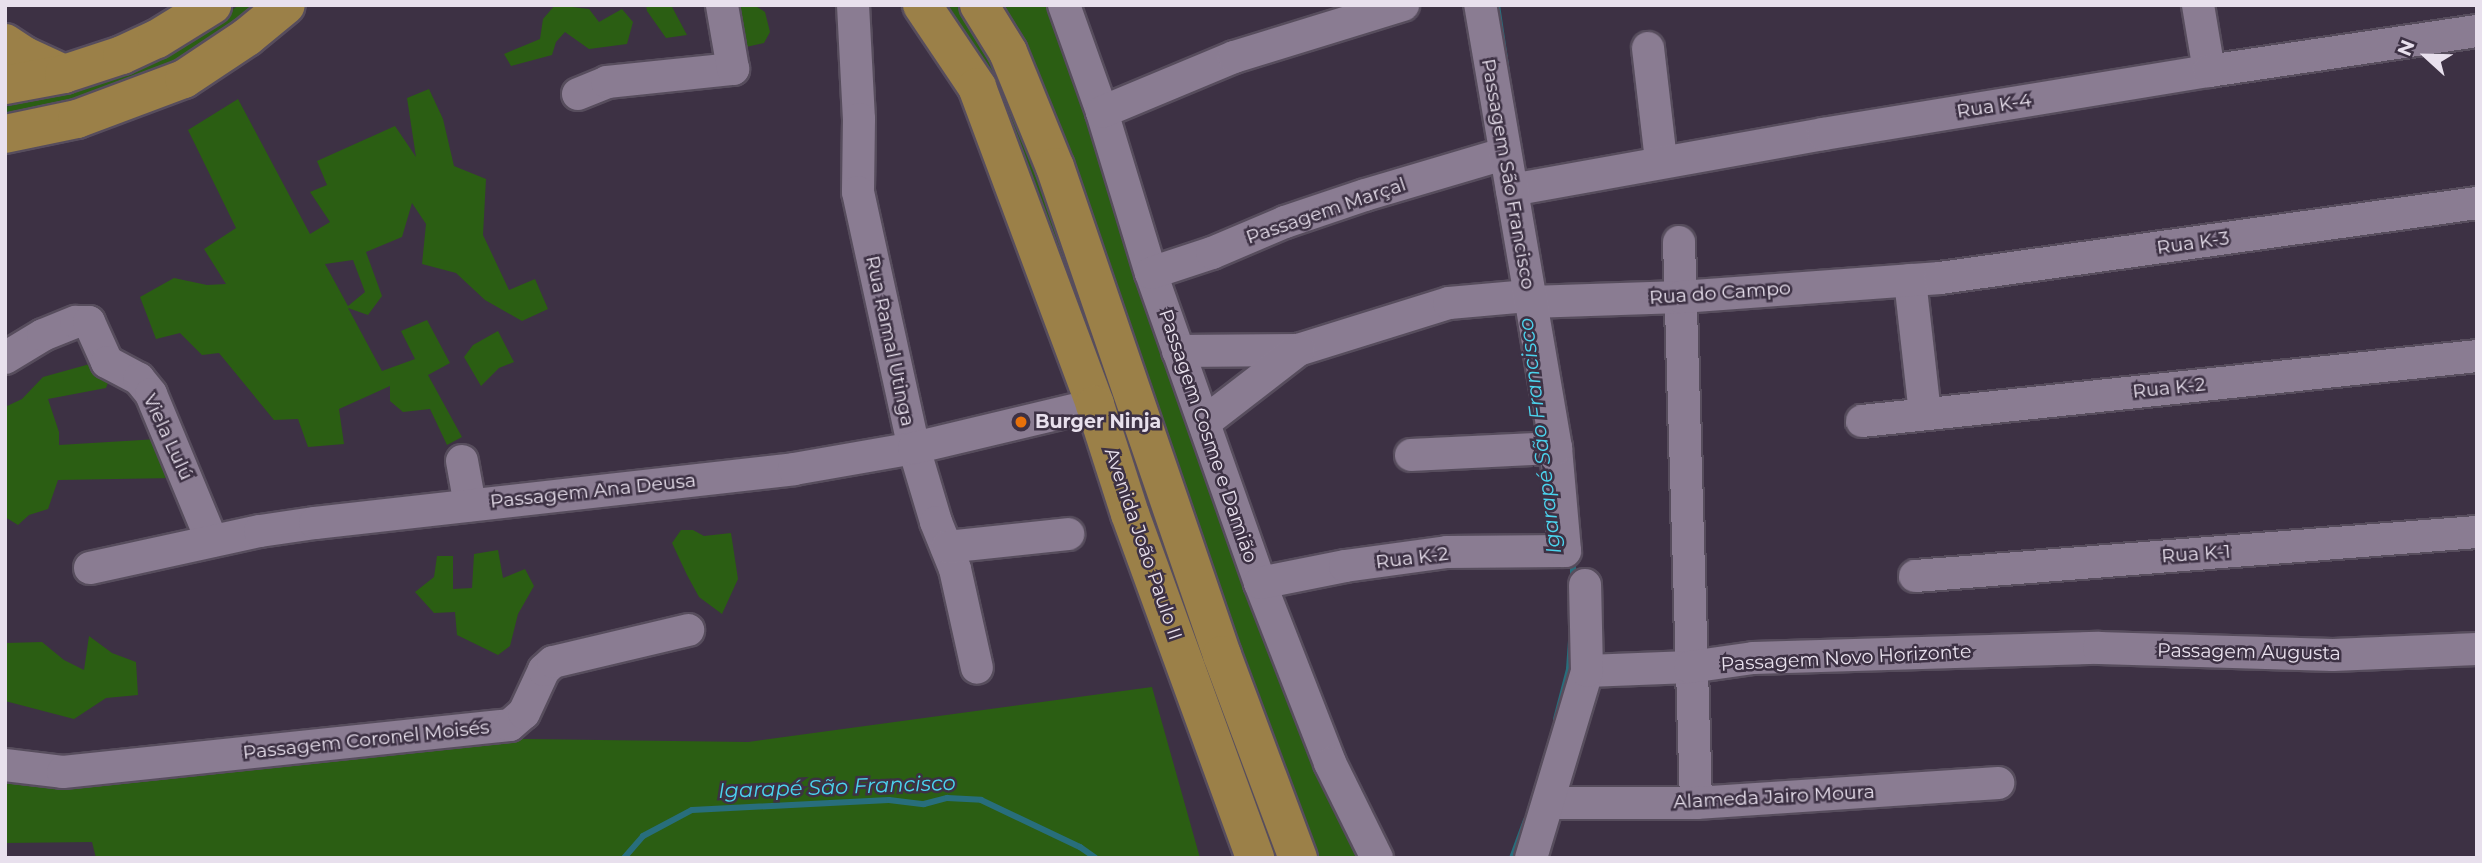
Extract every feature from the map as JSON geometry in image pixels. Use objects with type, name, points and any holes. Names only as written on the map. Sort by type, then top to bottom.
[{"type":"main road","points":[[5,85],[64,74],[157,39],[212,5]]},
{"type":"main road","points":[[5,134],[77,119],[128,103],[184,79],[247,37],[286,5]]},
{"type":"main road","name":"Avenida João Paulo II","points":[[922,5],[977,87],[1094,405],[1130,514],[1255,858]]},
{"type":"main road","name":"Avenida João Paulo II","points":[[979,5],[1008,52],[1055,167],[1222,655],[1298,858]]},
{"type":"main road","points":[[5,43],[25,56],[64,74]]},
{"type":"street","points":[[578,94],[607,82],[733,69],[722,5]]},
{"type":"street","name":"Rua Ramal Utinga","points":[[853,5],[859,119],[858,192],[914,448],[956,569],[976,668]]},
{"type":"street","name":"Passagem Cosme e Damião","points":[[1065,5],[1102,112],[1151,273],[1260,583],[1330,763],[1377,858]]},
{"type":"street","points":[[1102,112],[1234,57],[1403,5]]},
{"type":"street","name":"Passagem São Francisco","points":[[1480,5],[1503,154],[1520,189],[1556,448],[1565,551]]},
{"type":"street","points":[[2198,5],[2209,71]]},
{"type":"street","name":"Rua K-4","points":[[1520,189],[1661,161],[2209,71],[2477,32]]},
{"type":"street","points":[[1648,48],[1661,161]]},
{"type":"street","name":"Passagem Marçal","points":[[1151,273],[1212,253],[1285,222],[1503,154]]},
{"type":"street","name":"Rua K-3","points":[[1910,281],[2477,203]]},
{"type":"street","points":[[1679,242],[1696,803]]},
{"type":"street","points":[[1910,281],[1925,413]]},
{"type":"street","name":"Rua do Campo","points":[[1178,351],[1298,351],[1449,303],[1681,297],[1910,281]]},
{"type":"street","name":"Viela Lulú","points":[[5,358],[43,335],[76,321],[89,322],[107,362],[139,379],[151,394],[212,541]]},
{"type":"street","name":"Rua do Campo","points":[[1205,422],[1298,351]]},
{"type":"street","name":"Rua K-2","points":[[1861,421],[2477,356]]},
{"type":"street","name":"Passagem Ana Deusa","points":[[90,568],[212,541],[315,523],[794,468],[914,448],[1094,405]]},
{"type":"street","points":[[1411,455],[1556,448]]},
{"type":"street","points":[[462,461],[470,505]]},
{"type":"street","name":"Rua K-1","points":[[1915,576],[2477,532]]},
{"type":"street","points":[[947,547],[1068,534]]},
{"type":"street","name":"Rua K-2","points":[[1260,583],[1345,565],[1447,552],[1565,551]]},
{"type":"street","points":[[1531,858],[1550,803],[1587,671],[1585,585]]},
{"type":"street","name":"Passagem Coronel Moisés","points":[[5,765],[64,772],[510,725],[524,713],[544,670],[553,662],[688,630]]},
{"type":"street","name":"Passagem Augusta","points":[[2021,650],[2099,648],[2333,655],[2477,649]]},
{"type":"street","name":"Passagem Novo Horizonte","points":[[1587,671],[1690,667],[1753,658],[2021,650]]},
{"type":"street","name":"Alameda Jairo Moura","points":[[1550,803],[1696,803],[1998,783]]},
{"type":"green space","points":[[239,5],[272,5],[182,69],[5,126],[5,107],[104,83],[185,43]]},
{"type":"green space","points":[[555,5],[589,9],[599,22],[622,9],[633,22],[627,44],[589,49],[565,32],[556,42],[552,55],[511,66],[504,54],[540,39],[543,19]]},
{"type":"green space","points":[[646,5],[671,5],[687,35],[666,38],[647,11]]},
{"type":"green space","points":[[729,5],[754,5],[765,12],[770,32],[764,43],[746,47],[733,40]]},
{"type":"green space","points":[[932,5],[958,5],[1004,84],[1036,166],[1282,858],[1271,858]]},
{"type":"green space","points":[[1002,5],[1052,5],[1370,858],[1311,858]]},
{"type":"green space","points":[[429,89],[443,119],[454,166],[486,179],[483,235],[509,290],[535,279],[548,309],[522,321],[485,300],[456,273],[422,264],[426,224],[412,203],[402,237],[366,252],[382,296],[368,315],[348,308],[382,371],[415,359],[401,331],[427,320],[450,363],[428,375],[462,437],[447,445],[430,409],[403,412],[390,401],[390,386],[339,409],[344,444],[308,447],[298,419],[274,420],[219,353],[202,355],[180,333],[156,339],[140,297],[174,278],[207,285],[226,284],[204,249],[236,228],[188,130],[238,99],[310,234],[330,222],[310,192],[327,185],[317,161],[395,126],[416,157],[407,98]],"holes":[[[353,260],[365,292],[348,306],[325,264]]]},
{"type":"green space","points":[[498,331],[514,362],[499,368],[481,386],[464,357],[473,345]]},
{"type":"green space","points":[[97,362],[111,375],[106,388],[48,399],[59,432],[59,445],[158,439],[175,478],[58,480],[48,509],[29,515],[18,525],[5,517],[5,407],[22,399],[43,377]]},
{"type":"green space","points":[[681,530],[693,530],[704,536],[731,533],[738,579],[722,614],[699,597],[687,575],[672,543]]},
{"type":"green space","points":[[498,550],[503,578],[525,569],[534,586],[518,614],[510,646],[498,655],[457,635],[455,612],[434,613],[415,592],[434,577],[437,556],[453,556],[453,589],[472,588],[474,554]]},
{"type":"green space","points":[[89,636],[112,653],[136,662],[138,695],[106,698],[74,719],[5,701],[6,643],[42,642],[64,660],[84,670]]},
{"type":"green space","points":[[1152,687],[1200,858],[96,858],[92,842],[5,843],[5,775],[447,738],[748,742]]},
{"type":"waterway","name":"Igarapé São Francisco","points":[[1497,5],[1507,72]]},
{"type":"waterway","name":"Igarapé São Francisco","points":[[1573,557],[1573,581]]},
{"type":"waterway","name":"Igarapé São Francisco","points":[[1556,719],[1569,669],[1571,641]]},
{"type":"waterway","name":"Igarapé São Francisco","points":[[624,858],[643,836],[692,810],[889,800],[924,804],[947,798],[981,800],[1080,847],[1096,858]]},
{"type":"waterway","name":"Igarapé São Francisco","points":[[1512,858],[1526,820]]},
{"type":"place","name":"Burger Ninja","points":[[1021,422]]}]
